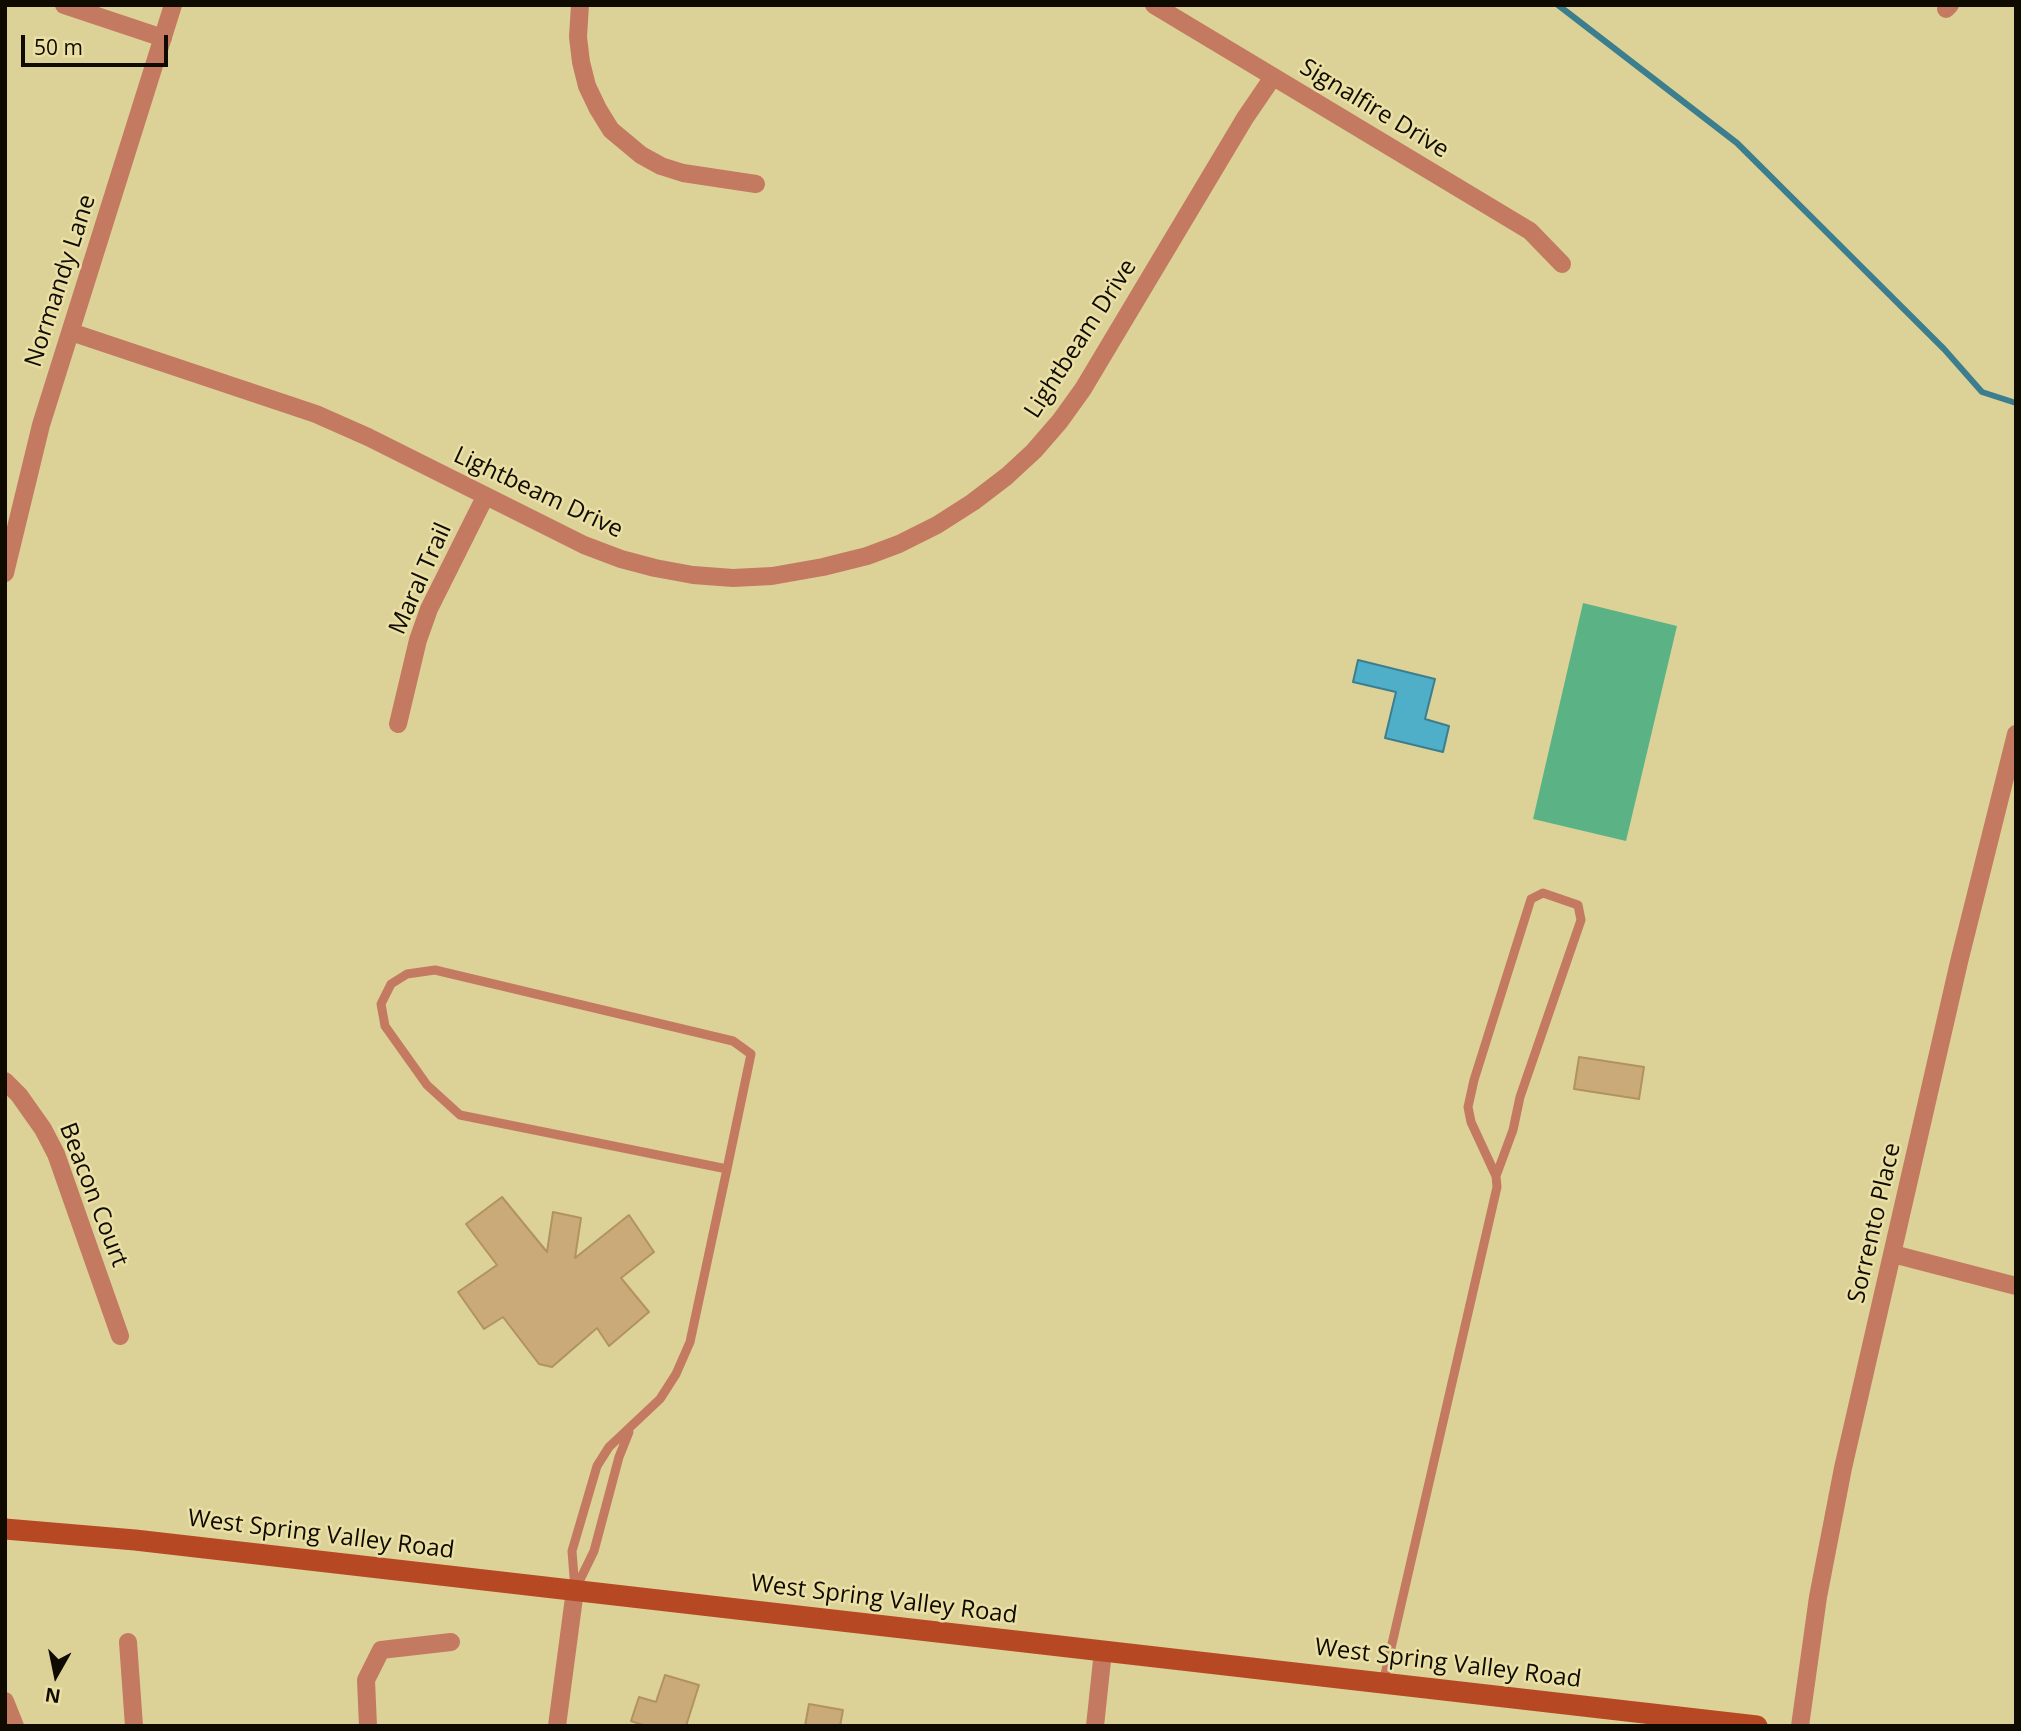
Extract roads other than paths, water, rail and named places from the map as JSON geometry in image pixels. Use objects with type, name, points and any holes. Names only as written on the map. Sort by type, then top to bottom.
[{"type":"street","points":[[64,5],[163,38]]},
{"type":"street","name":"Normandy Lane","points":[[5,573],[41,425],[173,5]]},
{"type":"street","points":[[580,5],[578,37],[581,62],[592,97],[611,130],[641,155],[661,166],[683,173],[756,184]]},
{"type":"street","name":"Signalfire Drive","points":[[1154,5],[1531,231],[1562,264]]},
{"type":"street","name":"Lightbeam Drive","points":[[71,332],[316,414],[368,437],[584,545],[621,559],[694,575],[733,578],[772,576],[823,567],[888,548],[937,525],[973,502],[1034,451],[1060,421],[1090,378],[1245,118],[1273,77]]},
{"type":"street","name":"Maral Trail","points":[[398,724],[418,640],[429,609],[485,497]]},
{"type":"street","name":"Sorrento Place","points":[[1800,1726],[1818,1597],[1843,1468],[1959,962],[2016,734]]},
{"type":"street","name":"Beacon Court","points":[[5,1081],[19,1095],[43,1129],[56,1154],[120,1336]]},
{"type":"street","points":[[1893,1254],[2016,1286]]},
{"type":"street","name":"West Spring Valley Road","points":[[5,1529],[148,1541],[1757,1726]]},
{"type":"street","points":[[557,1726],[575,1590]]},
{"type":"street","points":[[368,1726],[366,1680],[381,1650],[451,1642]]},
{"type":"street","points":[[128,1643],[134,1726]]},
{"type":"street","points":[[1095,1726],[1103,1651]]},
{"type":"street","points":[[5,1702],[15,1726]]},
{"type":"lane","points":[[1382,1683],[1497,1187],[1496,1176],[1471,1122],[1468,1107],[1474,1080],[1531,900],[1543,892],[1578,905],[1581,920],[1520,1097],[1513,1130],[1496,1176]]},
{"type":"lane","points":[[575,1590],[572,1551],[597,1466],[609,1447],[660,1399],[676,1374],[690,1342],[727,1169],[751,1054],[733,1041],[435,970],[407,974],[391,984],[381,1004],[385,1026],[427,1085],[460,1115],[727,1169]]},
{"type":"lane","points":[[575,1590],[594,1550],[619,1457],[629,1431]]},
{"type":"water","points":[[1358,660],[1435,679],[1425,719],[1449,726],[1443,752],[1385,738],[1396,692],[1353,682]]},
{"type":"waterway","points":[[1558,5],[1737,143],[1944,349],[1982,392],[2016,403]]}]
